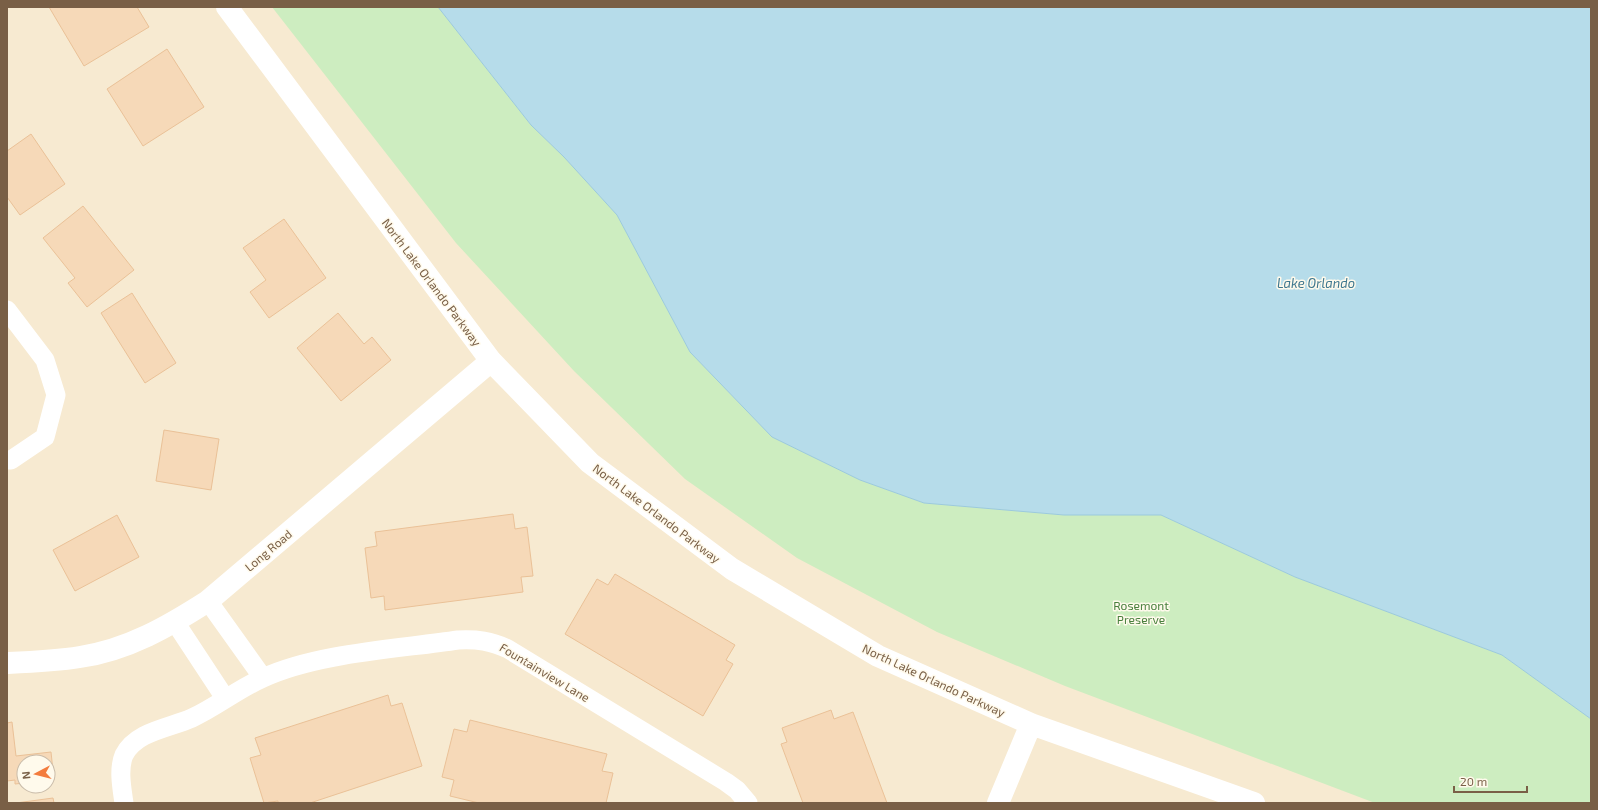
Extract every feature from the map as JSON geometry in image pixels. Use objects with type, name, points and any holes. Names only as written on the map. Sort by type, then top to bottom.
[{"type":"street","name":"North Lake Orlando Parkway","points":[[226,7],[491,361],[590,463],[732,569],[878,656],[1031,724],[1254,803]]},
{"type":"street","points":[[7,310],[45,360],[56,395],[45,437],[11,460],[7,460]]},
{"type":"street","name":"Long Road","points":[[7,663],[81,657],[114,649],[143,638],[175,622],[208,601],[491,361]]},
{"type":"street","points":[[208,601],[263,678]]},
{"type":"street","points":[[175,622],[225,698]]},
{"type":"street","name":"Fountainview Lane","points":[[124,803],[121,775],[124,756],[133,744],[145,735],[205,712],[225,698],[263,678],[294,667],[340,656],[458,640],[477,639],[508,648],[726,782],[737,790],[748,803]]},
{"type":"street","points":[[998,803],[1031,724]]},
{"type":"shaded area","points":[[7,7],[1591,7],[1591,803],[7,803]]},
{"type":"green space","name":"Rosemont Preserve","points":[[272,7],[438,7],[531,125],[564,157],[617,215],[690,352],[772,437],[860,480],[924,503],[1064,515],[1161,515],[1295,577],[1502,655],[1591,719],[1591,803],[1375,803],[1065,686],[937,632],[797,558],[685,479],[574,371],[456,243]]},
{"type":"water","name":"Lake Orlando","points":[[438,7],[1591,7],[1591,719],[1502,655],[1295,577],[1161,515],[1064,515],[924,503],[860,480],[772,437],[690,352],[617,215],[564,157],[531,125]]},
{"type":"building","points":[[49,7],[137,7],[149,27],[84,66]]},
{"type":"building","points":[[167,49],[204,107],[143,146],[107,89]]},
{"type":"building","points":[[31,134],[65,184],[20,215],[7,197],[7,151]]},
{"type":"building","points":[[83,206],[134,270],[87,307],[68,283],[75,278],[43,238]]},
{"type":"building","points":[[284,219],[326,278],[269,318],[250,292],[266,280],[243,248]]},
{"type":"building","points":[[132,293],[176,363],[145,383],[101,313]]},
{"type":"building","points":[[338,313],[364,344],[372,337],[391,360],[341,401],[297,348]]},
{"type":"building","points":[[164,430],[219,439],[211,490],[156,481]]},
{"type":"building","points":[[513,514],[515,529],[527,527],[533,576],[521,577],[523,592],[385,610],[384,596],[371,598],[365,548],[377,546],[375,532]]},
{"type":"building","points":[[117,515],[139,557],[75,591],[53,550]]},
{"type":"building","points":[[615,574],[735,645],[726,660],[733,664],[703,716],[565,634],[597,579],[608,585]]},
{"type":"building","points":[[388,695],[391,706],[402,703],[422,766],[310,803],[278,803],[278,801],[264,803],[250,758],[261,755],[255,738]]},
{"type":"building","points":[[831,710],[834,719],[853,712],[887,803],[803,803],[781,744],[787,742],[782,728]]},
{"type":"building","points":[[470,720],[607,754],[602,771],[613,773],[606,803],[479,803],[450,796],[454,780],[442,777],[454,729],[467,732]]},
{"type":"building","points":[[12,722],[16,756],[16,784],[15,780],[7,781],[7,723]]},
{"type":"building","points":[[51,752],[51,754],[34,754]]},
{"type":"building","points":[[53,798],[54,803],[16,803]]}]
